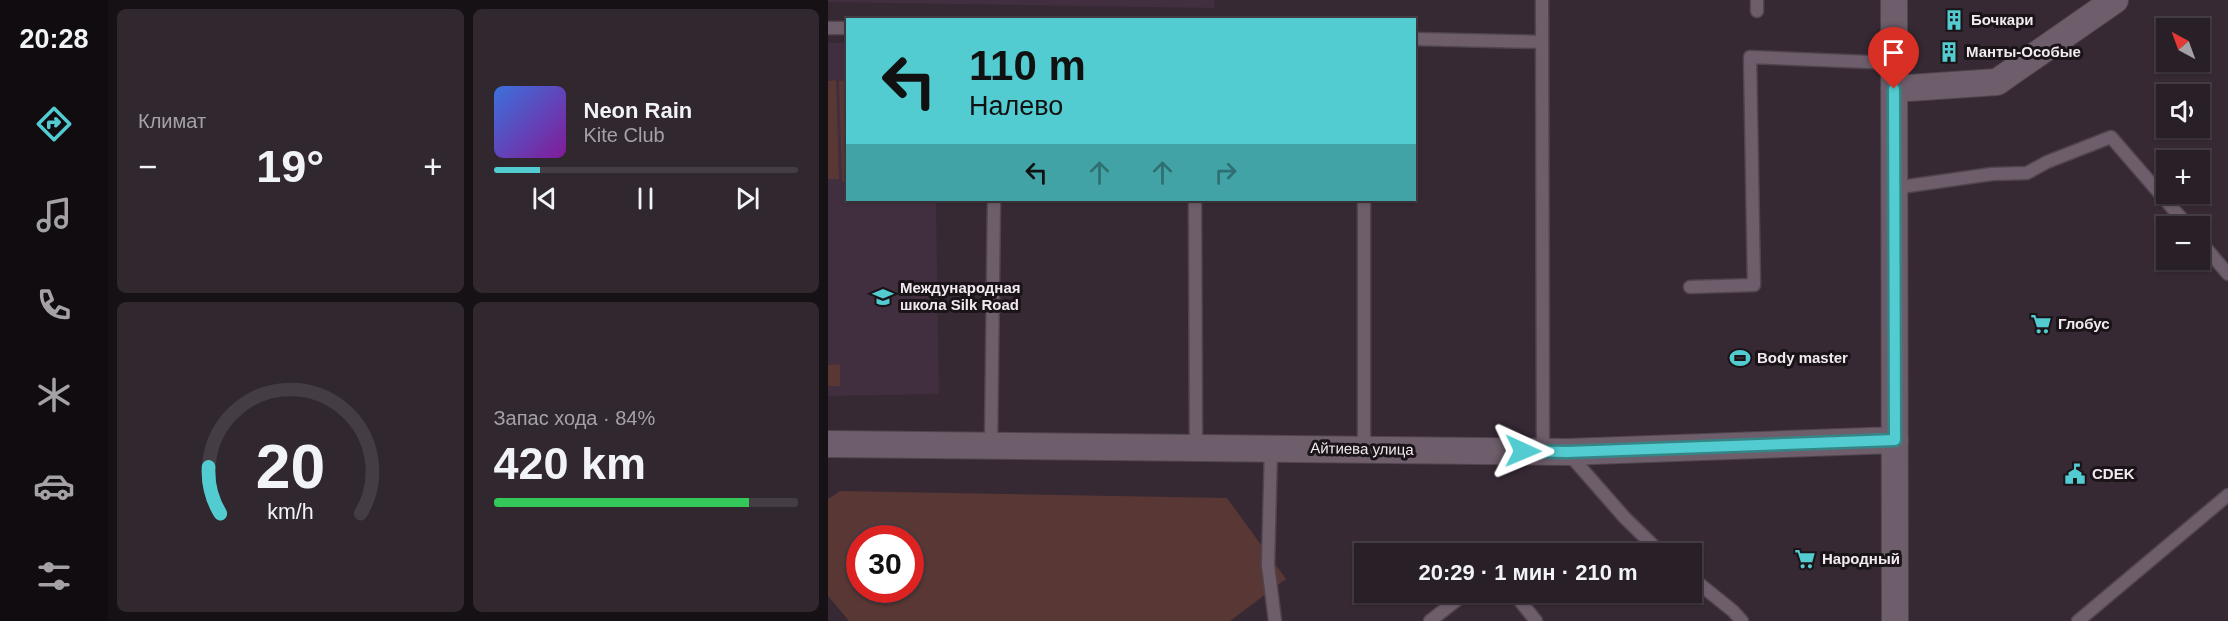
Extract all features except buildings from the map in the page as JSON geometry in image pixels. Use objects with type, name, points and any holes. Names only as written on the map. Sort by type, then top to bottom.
[{"type":"street","points":[[1894,0],[1895,621]]},
{"type":"street","points":[[1894,89],[1997,82],[2115,0]]},
{"type":"street","name":"Айтиева улица","points":[[828,444],[1555,451],[1895,440]]},
{"type":"lane","points":[[1542,0],[1555,451],[1651,543]]},
{"type":"lane","points":[[828,28],[846,28]]},
{"type":"lane","points":[[1416,39],[1542,42]]},
{"type":"lane","points":[[1690,287],[1754,285],[1750,57],[1894,63]]},
{"type":"lane","points":[[1894,188],[1992,174],[2027,172],[2111,137],[2179,216]]},
{"type":"lane","points":[[991,446],[994,201]]},
{"type":"lane","points":[[1195,201],[1196,448]]},
{"type":"lane","points":[[1364,201],[1364,449]]},
{"type":"lane","points":[[2210,253],[2228,274]]},
{"type":"lane","points":[[1271,448],[1268,565],[1275,621]]},
{"type":"lane","points":[[2078,621],[2228,495]]},
{"type":"lane","points":[[1702,586],[1742,621]]},
{"type":"lane","points":[[1430,621],[1453,603]]},
{"type":"lane","points":[[1522,603],[1536,621]]},
{"type":"shaded area","points":[[828,0],[1214,0],[1214,8],[828,2]]},
{"type":"shaded area","name":"Международная школа Silk Road","points":[[828,43],[846,43],[846,201],[936,201],[939,394],[828,396]]},
{"type":"shaded area","points":[[836,80],[839,179],[828,179],[828,81]]},
{"type":"shaded area","points":[[846,80],[846,182],[842,182],[839,81]]},
{"type":"shaded area","points":[[840,364],[840,386],[828,386],[828,365]]},
{"type":"shaded area","points":[[840,491],[1227,498],[1286,579],[1230,621],[849,621],[828,596],[828,499]]},
{"type":"place","name":"Бочкари","points":[[1954,20]]},
{"type":"place","name":"Манты-Особые","points":[[1949,52]]},
{"type":"place","name":"Международная школа Silk Road","points":[[883,297]]},
{"type":"place","name":"Глобус","points":[[2041,324]]},
{"type":"place","name":"Body master","points":[[1740,358]]},
{"type":"place","name":"CDEK","points":[[2075,474]]},
{"type":"place","name":"Народный","points":[[1805,559]]},
{"type":"route","points":[[1523,451],[1567,452],[1895,440],[1894,89]]}]
